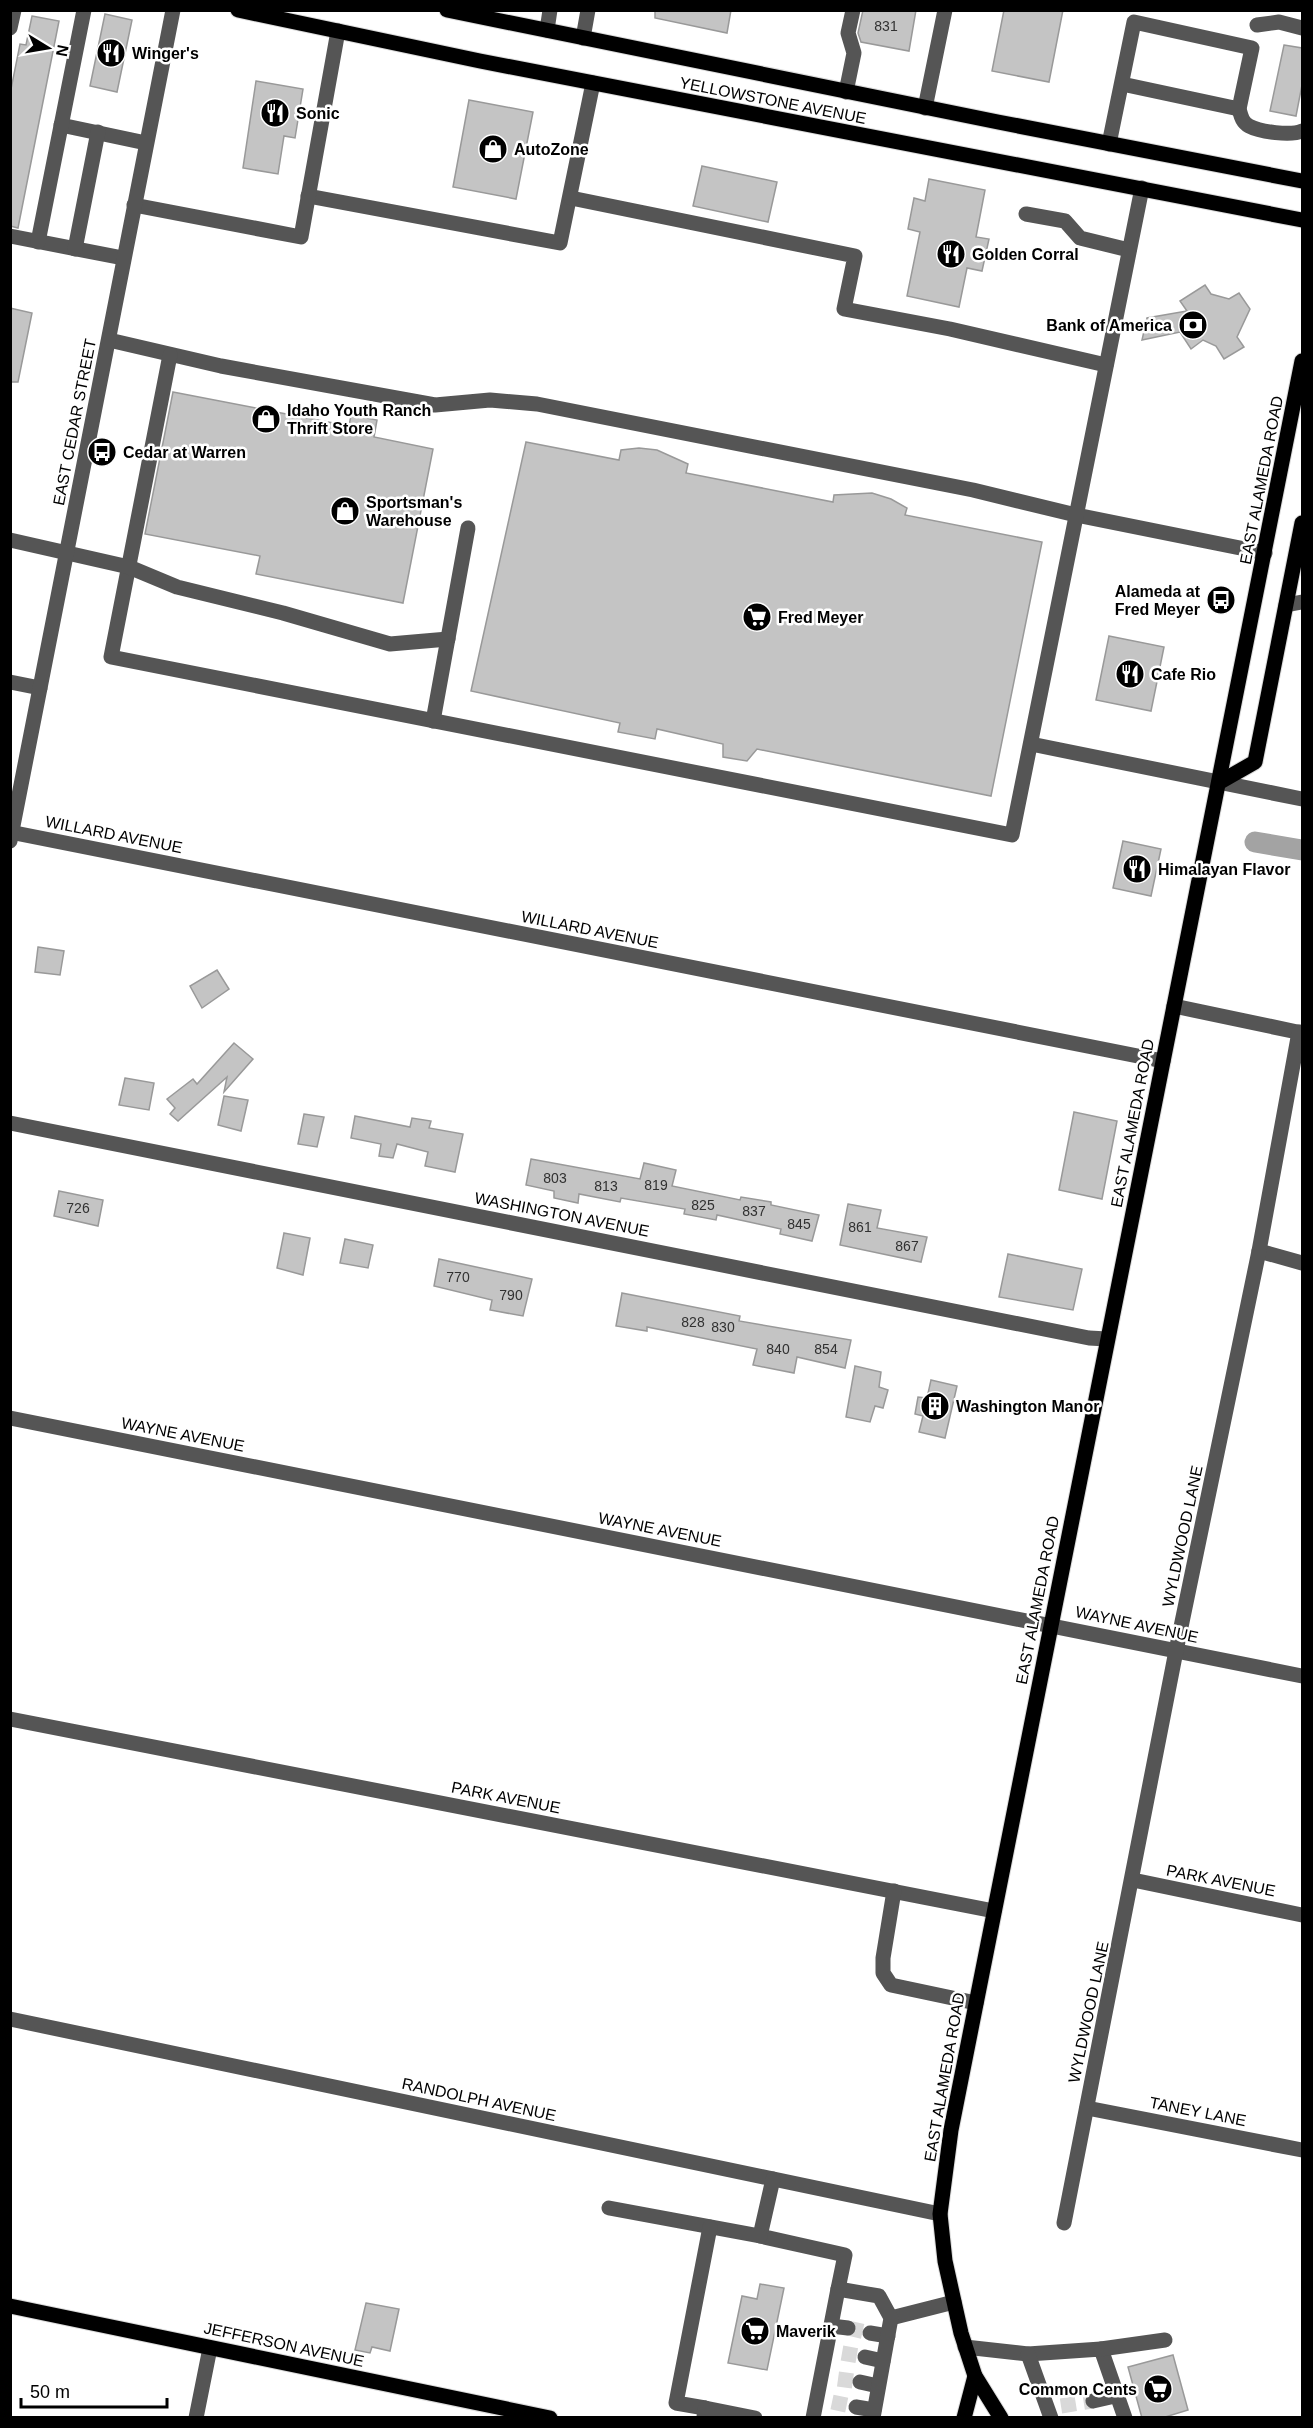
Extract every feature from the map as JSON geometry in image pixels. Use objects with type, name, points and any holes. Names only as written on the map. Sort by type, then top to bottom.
[{"type":"main road","name":"YELLOWSTONE AVENUE","points":[[238,10],[593,83],[1302,220]]},
{"type":"main road","name":"YELLOWSTONE AVENUE","points":[[447,10],[488,14],[583,38],[846,92],[1302,181]]},
{"type":"main road","name":"EAST ALAMEDA ROAD","points":[[1001,2418],[975,2376],[965,2348],[945,2261],[940,2214],[951,2130],[1302,361]]},
{"type":"main road","points":[[1220,782],[1255,762],[1286,605],[1299,556],[1302,523]]},
{"type":"main road","name":"JEFFERSON AVENUE","points":[[10,2306],[550,2418]]},
{"type":"main road","points":[[964,2418],[975,2376]]},
{"type":"street","points":[[10,28],[14,10]]},
{"type":"street","points":[[38,242],[84,10]]},
{"type":"street","name":"EAST CEDAR STREET","points":[[11,835],[173,10]]},
{"type":"street","points":[[547,30],[550,10]]},
{"type":"street","points":[[583,38],[588,10]]},
{"type":"street","points":[[846,92],[854,53],[848,33],[853,10]]},
{"type":"street","points":[[925,108],[945,10]]},
{"type":"street","points":[[1302,28],[1258,18],[1239,109],[1242,119],[1250,126],[1272,131],[1302,131]]},
{"type":"street","points":[[1109,144],[1134,22],[1252,48]]},
{"type":"street","points":[[134,205],[301,237],[338,31]]},
{"type":"street","points":[[308,196],[561,243],[593,83]]},
{"type":"street","points":[[1122,84],[1239,109]]},
{"type":"street","points":[[61,125],[146,142]]},
{"type":"street","points":[[75,249],[98,132]]},
{"type":"street","points":[[170,355],[111,657],[1012,835],[1142,188]]},
{"type":"street","points":[[571,198],[855,256],[844,309],[950,329],[1106,365]]},
{"type":"street","points":[[1026,214],[1065,221],[1080,238],[1129,249]]},
{"type":"street","points":[[10,236],[123,258]]},
{"type":"street","points":[[109,340],[170,355],[435,405],[490,400],[537,404],[973,490],[1076,515],[1265,553]]},
{"type":"street","points":[[433,721],[468,528]]},
{"type":"street","points":[[10,540],[67,551],[129,567],[177,587],[283,613],[390,644],[448,639]]},
{"type":"street","points":[[1286,605],[1302,602]]},
{"type":"street","points":[[10,682],[40,688]]},
{"type":"street","points":[[1031,744],[1302,799]]},
{"type":"street","name":"WILLARD AVENUE","points":[[11,835],[1163,1061]]},
{"type":"street","points":[[1174,1006],[1301,1032]]},
{"type":"street","name":"WYLDWOOD LANE","points":[[1064,2223],[1301,1032]]},
{"type":"street","name":"WASHINGTON AVENUE","points":[[10,1122],[1089,1338],[1107,1339]]},
{"type":"street","points":[[1258,1251],[1302,1263]]},
{"type":"street","name":"WAYNE AVENUE","points":[[10,1418],[1302,1676]]},
{"type":"street","name":"PARK AVENUE","points":[[10,1719],[994,1911]]},
{"type":"street","name":"PARK AVENUE","points":[[1133,1880],[1302,1915]]},
{"type":"street","points":[[894,1892],[883,1958],[883,1973],[891,1985],[976,2002]]},
{"type":"street","name":"RANDOLPH AVENUE","points":[[10,2019],[940,2214]]},
{"type":"street","name":"TANEY LANE","points":[[1087,2108],[1302,2150]]},
{"type":"street","points":[[760,2236],[773,2179]]},
{"type":"street","points":[[609,2208],[760,2236],[845,2255],[813,2418]]},
{"type":"street","points":[[710,2227],[676,2403],[705,2413],[755,2418]]},
{"type":"street","points":[[838,2289],[879,2296],[891,2318],[873,2414],[856,2407]]},
{"type":"street","points":[[891,2318],[954,2302]]},
{"type":"street","points":[[831,2326],[848,2328]]},
{"type":"street","points":[[870,2333],[888,2336]]},
{"type":"street","points":[[965,2348],[1028,2354],[1101,2349],[1165,2340]]},
{"type":"street","points":[[196,2418],[210,2348]]},
{"type":"street","points":[[1101,2349],[1115,2396],[1125,2418]]},
{"type":"street","points":[[826,2350],[842,2353]]},
{"type":"street","points":[[1028,2354],[1053,2411]]},
{"type":"street","points":[[865,2357],[883,2361]]},
{"type":"street","points":[[822,2376],[838,2379]]},
{"type":"street","points":[[860,2382],[878,2386]]},
{"type":"street","points":[[1093,2401],[1115,2396]]},
{"type":"street","points":[[817,2400],[832,2402]]},
{"type":"building","points":[[655,10],[731,10],[727,33],[655,18]]},
{"type":"building","points":[[863,10],[916,10],[909,51],[861,42],[858,33]]},
{"type":"building","points":[[1004,10],[1063,10],[1049,82],[992,71]]},
{"type":"building","name":"Winger's","points":[[105,14],[132,20],[117,92],[90,86]]},
{"type":"building","points":[[32,16],[59,21],[18,228],[10,226],[10,94],[20,44],[26,45]]},
{"type":"building","points":[[1284,45],[1302,48],[1302,85],[1296,116],[1270,111]]},
{"type":"building","name":"Sonic","points":[[256,81],[303,89],[295,138],[284,136],[278,174],[243,168]]},
{"type":"building","name":"AutoZone","points":[[469,100],[533,112],[516,199],[453,187]]},
{"type":"building","points":[[702,166],[777,182],[768,222],[693,206]]},
{"type":"building","name":"Golden Corral","points":[[929,179],[985,190],[976,237],[989,239],[982,271],[967,268],[959,307],[907,296],[920,232],[908,229],[914,198],[925,201]]},
{"type":"building","name":"Bank of America","points":[[1205,285],[1211,294],[1229,299],[1239,293],[1250,309],[1237,337],[1244,347],[1224,359],[1216,346],[1203,340],[1191,349],[1180,332],[1142,340],[1147,318],[1187,311],[1180,301]]},
{"type":"building","points":[[10,308],[32,313],[18,382],[10,382]]},
{"type":"building","points":[[173,392],[349,426],[351,415],[377,420],[374,437],[433,449],[403,603],[256,574],[260,556],[145,534]]},
{"type":"building","name":"Fred Meyer","points":[[526,442],[619,460],[621,450],[639,448],[657,450],[688,464],[686,473],[833,502],[834,495],[872,493],[891,499],[907,508],[905,515],[1042,542],[991,796],[757,749],[747,761],[723,757],[723,744],[657,729],[655,739],[618,732],[620,723],[471,691]]},
{"type":"building","name":"Cafe Rio","points":[[1109,636],[1164,647],[1151,711],[1096,700]]},
{"type":"building","name":"Himalayan Flavor","points":[[1123,841],[1161,849],[1151,896],[1113,888]]},
{"type":"building","points":[[38,947],[64,951],[60,975],[35,972]]},
{"type":"building","points":[[217,970],[229,989],[202,1008],[190,986]]},
{"type":"building","points":[[234,1043],[253,1059],[224,1092],[227,1077],[178,1121],[170,1114],[175,1108],[167,1099],[193,1079],[197,1084]]},
{"type":"building","points":[[125,1078],[154,1083],[149,1110],[119,1105]]},
{"type":"building","points":[[224,1096],[248,1100],[241,1131],[218,1125]]},
{"type":"building","points":[[1074,1112],[1117,1121],[1102,1199],[1059,1190]]},
{"type":"building","points":[[304,1114],[324,1117],[317,1147],[298,1144]]},
{"type":"building","points":[[355,1116],[410,1127],[412,1118],[431,1121],[429,1128],[463,1134],[455,1172],[425,1166],[428,1152],[397,1144],[393,1158],[379,1156],[381,1144],[351,1138]]},
{"type":"building","points":[[531,1159],[640,1179],[644,1163],[676,1170],[672,1186],[740,1200],[741,1197],[771,1202],[771,1205],[819,1215],[812,1241],[780,1234],[781,1229],[717,1215],[716,1220],[684,1214],[685,1209],[621,1198],[620,1202],[579,1194],[578,1203],[554,1198],[554,1191],[526,1185]]},
{"type":"building","points":[[59,1191],[103,1200],[98,1226],[54,1216]]},
{"type":"building","points":[[848,1204],[881,1210],[877,1228],[927,1237],[921,1262],[840,1245]]},
{"type":"building","points":[[284,1233],[310,1238],[303,1275],[277,1268]]},
{"type":"building","points":[[345,1239],[373,1245],[368,1268],[340,1263]]},
{"type":"building","points":[[1008,1254],[1082,1269],[1073,1310],[999,1297]]},
{"type":"building","points":[[439,1259],[532,1279],[523,1316],[490,1310],[492,1300],[434,1286]]},
{"type":"building","points":[[622,1293],[740,1316],[739,1321],[851,1340],[845,1368],[797,1357],[794,1373],[753,1365],[757,1349],[647,1327],[647,1331],[616,1326]]},
{"type":"building","points":[[855,1366],[881,1372],[879,1387],[888,1390],[883,1408],[875,1406],[870,1422],[846,1417]]},
{"type":"building","name":"Washington Manor","points":[[931,1380],[957,1386],[945,1438],[919,1432],[923,1416],[915,1414],[918,1397],[927,1398]]},
{"type":"building","name":"Maverik","points":[[760,2284],[784,2288],[767,2370],[728,2363],[742,2296],[757,2299]]},
{"type":"building","points":[[366,2303],[399,2309],[390,2351],[372,2347],[370,2353],[355,2350]]},
{"type":"building","name":"Common Cents","points":[[1173,2355],[1188,2410],[1162,2418],[1142,2418],[1128,2367]]},
{"type":"waterway","points":[[1255,842],[1302,850]]},
{"type":"tunnel","points":[[848,2328],[870,2333]]},
{"type":"tunnel","points":[[842,2353],[865,2357]]},
{"type":"tunnel","points":[[838,2379],[860,2382]]},
{"type":"tunnel","points":[[1061,2406],[1093,2401]]},
{"type":"tunnel","points":[[832,2402],[856,2407]]},
{"type":"place","name":"Winger's","points":[[111,53]]},
{"type":"place","name":"Sonic","points":[[275,113]]},
{"type":"place","name":"AutoZone","points":[[493,149]]},
{"type":"place","name":"Golden Corral","points":[[951,254]]},
{"type":"place","name":"Bank of America","points":[[1193,325]]},
{"type":"place","name":"Idaho Youth Ranch Thrift Store","points":[[266,419]]},
{"type":"place","name":"Cedar at Warren","points":[[102,452]]},
{"type":"place","name":"Sportsman's Warehouse","points":[[345,511]]},
{"type":"place","name":"Alameda at Fred Meyer","points":[[1221,600]]},
{"type":"place","name":"Fred Meyer","points":[[757,617]]},
{"type":"place","name":"Cafe Rio","points":[[1130,674]]},
{"type":"place","name":"Himalayan Flavor","points":[[1137,869]]},
{"type":"place","name":"Washington Manor","points":[[935,1406]]},
{"type":"place","name":"Maverik","points":[[755,2331]]},
{"type":"place","name":"Common Cents","points":[[1158,2389]]}]
